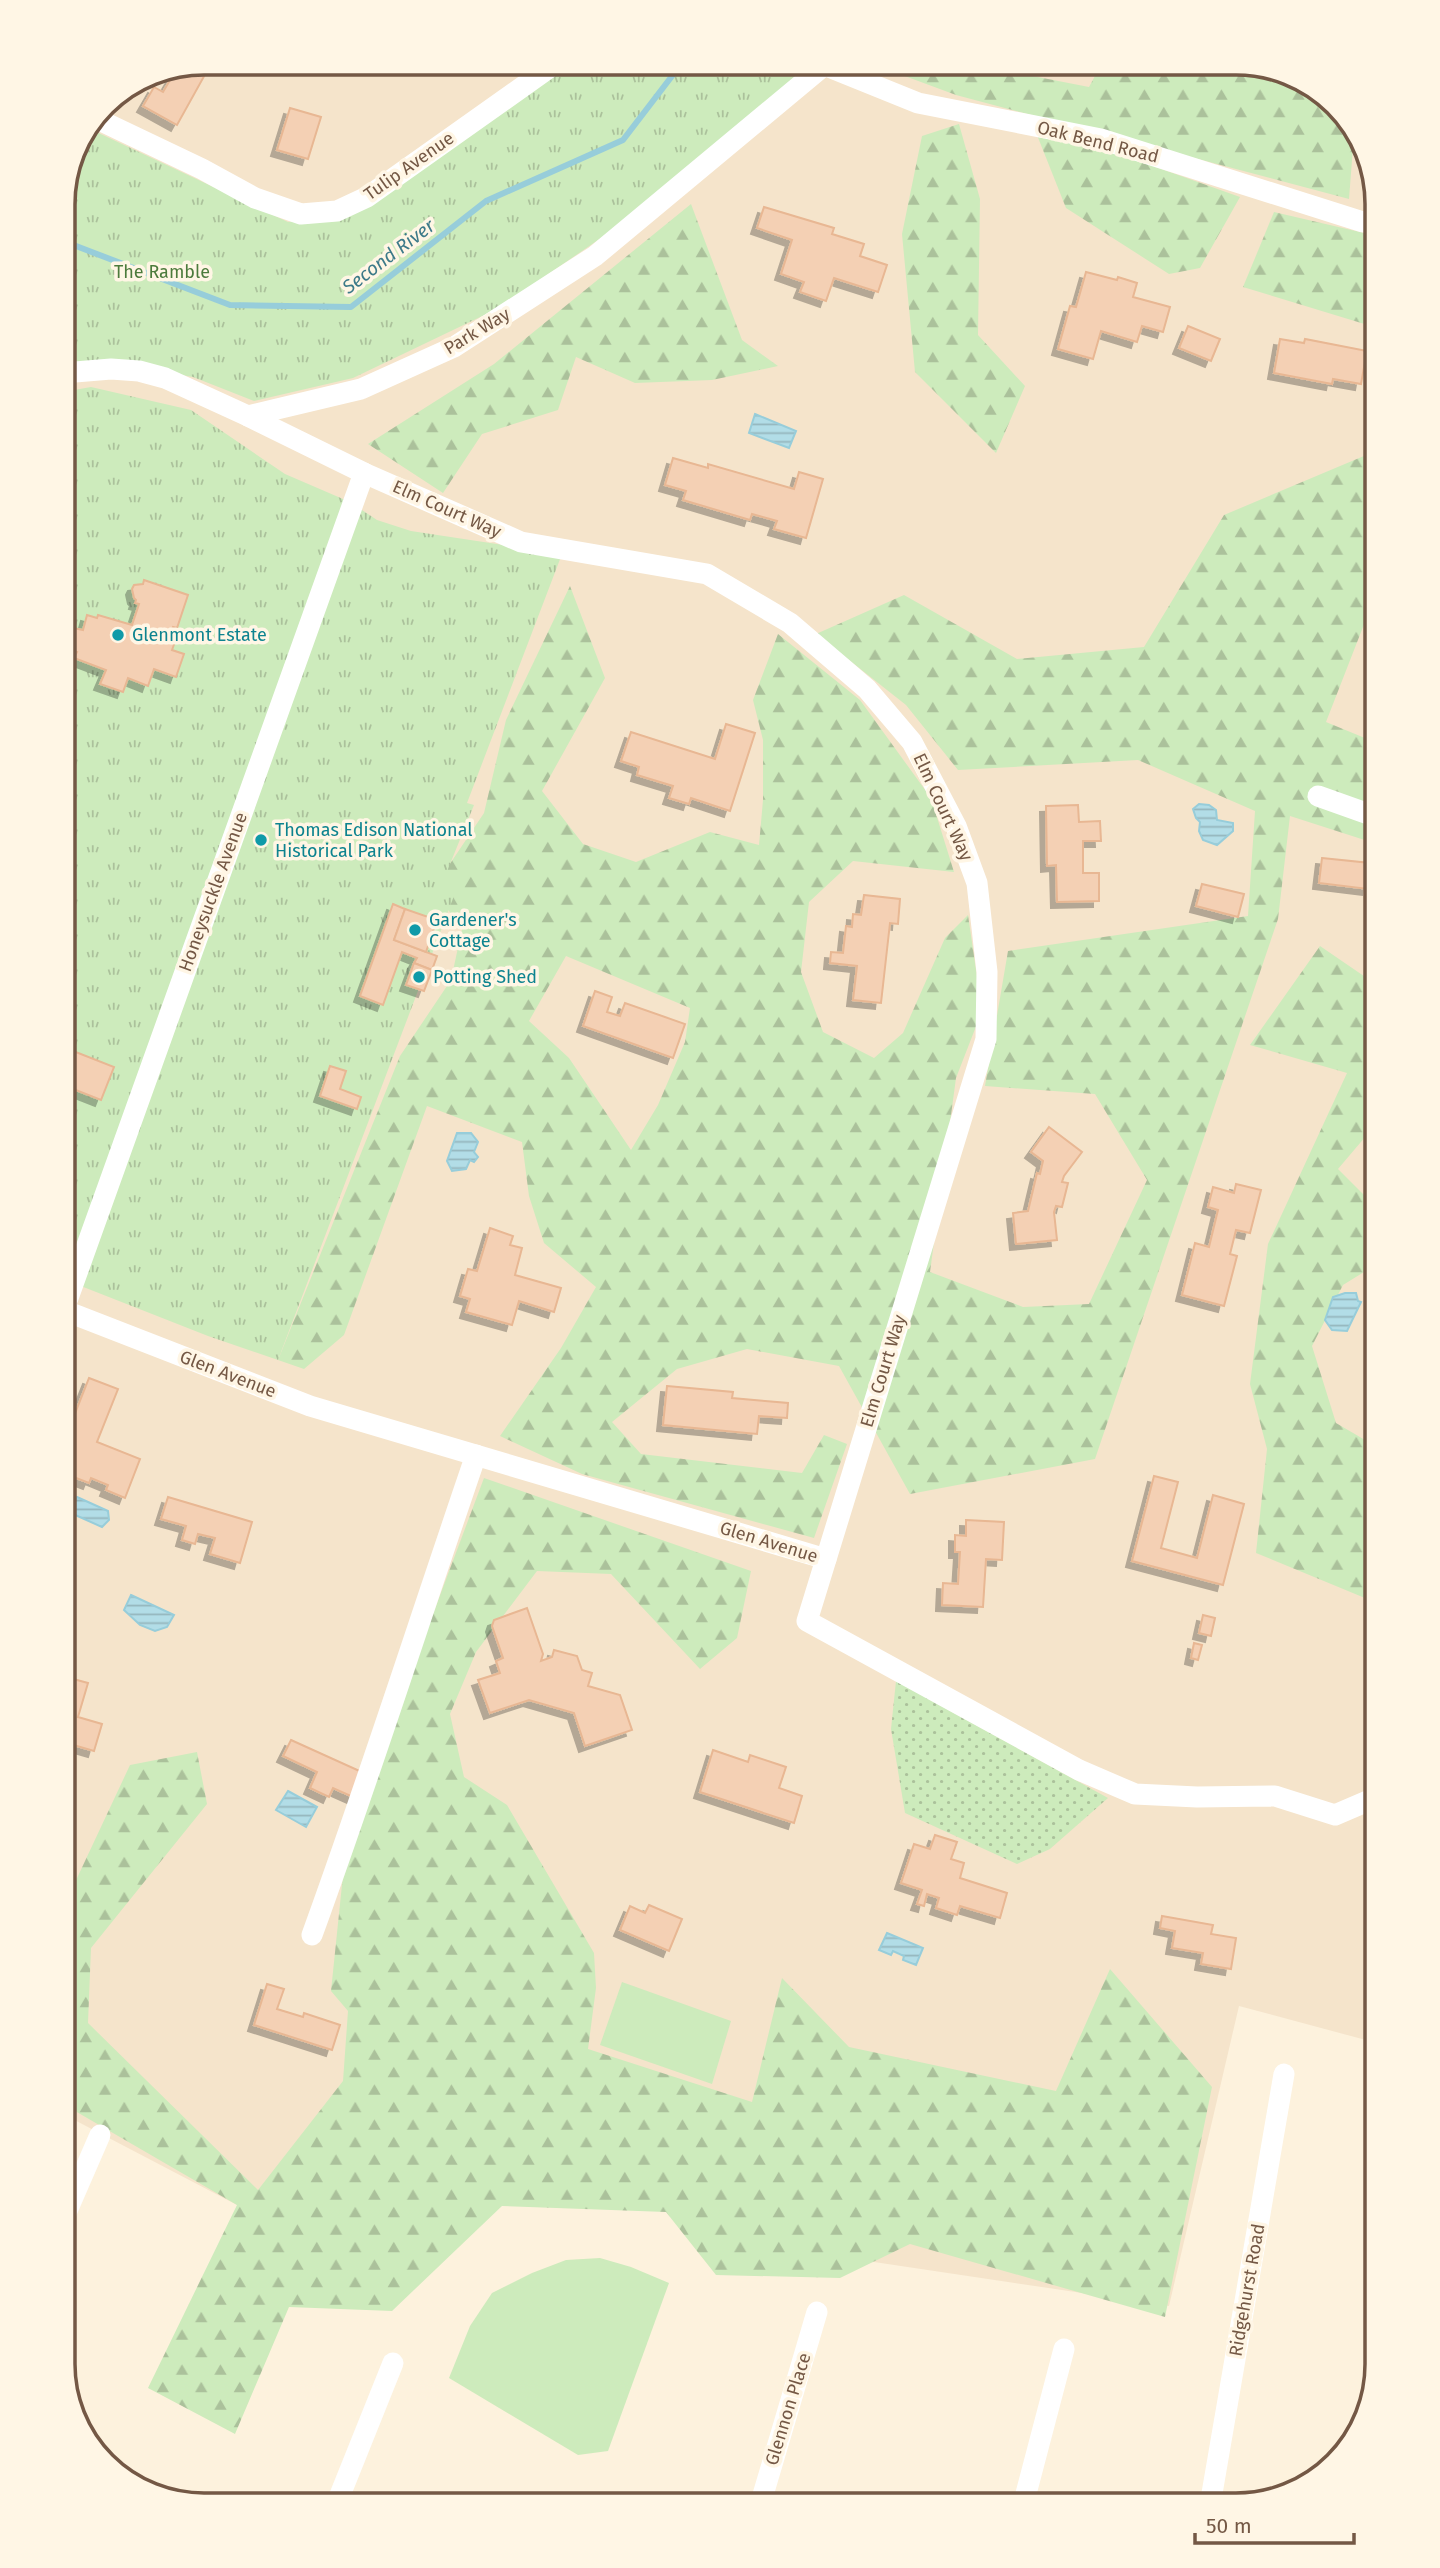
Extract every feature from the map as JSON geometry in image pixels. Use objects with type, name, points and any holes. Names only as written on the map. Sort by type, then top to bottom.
[{"type":"street","name":"Tulip Avenue","points":[[105,123],[202,169],[254,198],[301,214],[337,211],[367,197],[538,76]]},
{"type":"street","name":"Park Way","points":[[248,416],[361,389],[454,347],[595,256],[809,76]]},
{"type":"street","name":"Oak Bend Road","points":[[852,76],[918,103],[1101,139],[1365,222]]},
{"type":"street","points":[[76,372],[111,369],[139,371],[165,378],[248,416]]},
{"type":"street","name":"Elm Court Way","points":[[248,416],[363,473],[520,542],[707,573],[790,623],[867,689],[912,742],[956,826],[976,884],[987,972],[986,1039],[826,1559]]},
{"type":"street","name":"Honeysuckle Avenue","points":[[76,1276],[363,473]]},
{"type":"street","points":[[1318,796],[1365,813]]},
{"type":"street","name":"Glen Avenue","points":[[75,1316],[310,1406],[826,1559],[807,1620],[1079,1770],[1135,1794],[1197,1797],[1275,1796],[1335,1815],[1365,1802]]},
{"type":"street","points":[[312,1935],[358,1810],[395,1690],[476,1455]]},
{"type":"street","name":"Ridgehurst Road","points":[[1212,2493],[1284,2074]]},
{"type":"street","points":[[75,2192],[100,2135]]},
{"type":"street","name":"Glennon Place","points":[[764,2493],[817,2312]]},
{"type":"street","points":[[1026,2493],[1064,2349]]},
{"type":"street","points":[[341,2492],[393,2363]]},
{"type":"shaded area","points":[[196,76],[1244,76],[1277,82],[1293,89],[1327,113],[1347,140],[1360,171],[1365,204],[1365,2040],[1239,2006],[1169,2306],[687,2234],[726,2101],[319,2224],[237,2205],[75,2120],[76,187],[85,155],[102,126],[119,107],[133,97],[163,82]]},
{"type":"green space","name":"The Ramble","points":[[551,76],[805,76],[601,238],[499,308],[353,378],[254,401],[193,377],[116,364],[76,366],[76,187],[85,155],[97,132],[288,222],[352,214]]},
{"type":"green space","points":[[905,76],[1032,76],[1089,87],[1095,76],[1244,76],[1277,82],[1314,102],[1327,113],[1347,140],[1353,151],[1349,199],[956,95]]},
{"type":"green space","points":[[959,124],[980,199],[978,335],[1025,386],[996,453],[915,372],[902,234],[922,136]]},
{"type":"green space","points":[[1037,135],[1122,155],[1240,197],[1200,268],[1169,274],[1066,208]]},
{"type":"green space","points":[[691,204],[742,340],[778,366],[712,380],[635,383],[576,357],[558,410],[482,434],[443,493],[368,444],[494,364]]},
{"type":"green space","points":[[1274,212],[1365,233],[1365,324],[1243,287]]},
{"type":"green space","name":"Thomas Edison National Historical Park","points":[[91,387],[191,410],[285,474],[350,502],[377,520],[411,531],[562,554],[467,803],[474,805],[446,874],[460,880],[278,1360],[208,1336],[75,1284],[76,390]]},
{"type":"green space","points":[[1365,456],[1365,622],[1326,722],[1365,738],[1365,840],[1290,816],[1278,919],[1095,1459],[910,1494],[839,1366],[747,1349],[677,1369],[612,1422],[641,1454],[802,1473],[824,1435],[847,1444],[814,1538],[582,1474],[500,1436],[561,1348],[596,1287],[544,1243],[529,1196],[522,1142],[427,1106],[344,1335],[304,1369],[278,1360],[400,1056],[451,980],[462,929],[433,889],[484,813],[506,720],[570,586],[605,678],[542,791],[583,844],[636,862],[710,832],[759,845],[763,800],[763,740],[753,700],[778,634],[860,700],[931,798],[954,872],[853,861],[809,902],[801,972],[823,1032],[874,1058],[903,1033],[945,938],[968,915],[982,1011],[956,1078],[930,1272],[1023,1307],[1089,1304],[1147,1180],[1095,1094],[985,1086],[1008,951],[1248,916],[1255,811],[1138,760],[958,770],[906,705],[816,634],[904,595],[1017,659],[1144,647],[1224,515]],"holes":[[[566,956],[690,1008],[685,1042],[658,1105],[631,1150],[569,1058],[529,1021]]]},
{"type":"green space","points":[[1320,946],[1365,977],[1365,1137],[1338,1169],[1365,1196],[1365,1271],[1343,1285],[1312,1346],[1336,1423],[1365,1440],[1365,1598],[1256,1553],[1267,1449],[1250,1384],[1268,1244],[1347,1073],[1250,1045]]},
{"type":"green space","points":[[484,1478],[751,1571],[737,1638],[700,1669],[611,1574],[537,1571],[476,1652],[450,1714],[464,1777],[507,1805],[594,1953],[596,1988],[588,2049],[752,2102],[782,1978],[849,2047],[1056,2091],[1110,1969],[1212,2087],[1165,2317],[910,2244],[840,2278],[716,2275],[666,2212],[502,2206],[392,2311],[289,2307],[235,2434],[148,2388],[237,2205],[75,2111],[75,1882],[130,1765],[197,1752],[207,1804],[91,1948],[88,2023],[258,2190],[343,2081],[348,2011],[331,1991],[346,1846]]},
{"type":"green space","points":[[896,1681],[1108,1798],[1050,1849],[1017,1864],[905,1813],[891,1729]]},
{"type":"green space","points":[[622,1982],[731,2021],[712,2084],[600,2045]]},
{"type":"green space","points":[[600,2258],[669,2283],[608,2451],[578,2455],[449,2378],[470,2326],[492,2293],[566,2260]]},
{"type":"water","points":[[755,414],[796,431],[789,448],[749,433]]},
{"type":"water","points":[[1199,804],[1209,805],[1216,810],[1217,820],[1233,823],[1233,831],[1217,845],[1203,840],[1199,831],[1200,822],[1193,809]]},
{"type":"water","points":[[457,1133],[471,1133],[478,1142],[474,1152],[478,1157],[474,1162],[470,1160],[466,1169],[452,1171],[447,1161]]},
{"type":"water","points":[[1356,1293],[1358,1301],[1361,1302],[1347,1331],[1332,1330],[1325,1320],[1333,1297]]},
{"type":"water","points":[[77,1497],[108,1511],[109,1520],[102,1527],[75,1515]]},
{"type":"water","points":[[131,1595],[174,1615],[167,1627],[155,1631],[140,1625],[124,1610]]},
{"type":"water","points":[[288,1791],[317,1807],[306,1827],[276,1810]]},
{"type":"water","points":[[887,1933],[923,1948],[916,1965],[903,1960],[904,1956],[893,1951],[891,1955],[879,1950]]},
{"type":"building","points":[[204,76],[177,125],[143,106],[154,87],[163,92],[170,80]]},
{"type":"building","points":[[290,108],[321,117],[308,159],[277,150]]},
{"type":"building","points":[[764,207],[834,228],[832,234],[864,244],[860,256],[887,265],[878,292],[834,278],[826,301],[800,292],[804,282],[781,274],[792,240],[757,228]]},
{"type":"building","points":[[1086,272],[1137,283],[1133,297],[1170,307],[1163,332],[1142,326],[1137,342],[1101,331],[1093,359],[1058,349],[1070,306],[1076,307]]},
{"type":"building","points":[[1188,326],[1220,339],[1211,361],[1179,348]]},
{"type":"building","points":[[1280,339],[1304,343],[1305,339],[1365,351],[1361,384],[1333,379],[1332,384],[1274,373]]},
{"type":"building","points":[[673,458],[708,468],[708,464],[794,489],[799,472],[823,479],[806,538],[774,529],[777,521],[752,514],[750,520],[683,500],[686,491],[665,485]]},
{"type":"building","name":"Glenmont Estate","points":[[144,580],[188,595],[177,628],[173,627],[170,634],[177,636],[172,650],[184,654],[176,677],[154,669],[148,686],[128,678],[123,692],[100,684],[106,670],[76,659],[76,628],[83,630],[87,615],[97,618],[98,615],[132,625],[139,604],[135,603],[132,589],[134,585],[143,584]]},
{"type":"building","points":[[726,724],[755,733],[730,811],[691,798],[689,804],[669,798],[673,786],[637,775],[639,767],[621,761],[631,732],[715,759]]},
{"type":"building","points":[[1078,805],[1079,822],[1100,821],[1101,841],[1083,841],[1083,873],[1099,873],[1099,901],[1057,902],[1056,865],[1047,866],[1046,806]]},
{"type":"building","points":[[1322,858],[1365,862],[1365,889],[1319,883]]},
{"type":"building","points":[[1202,884],[1244,894],[1238,917],[1196,906]]},
{"type":"building","points":[[864,895],[900,899],[898,924],[890,923],[881,1003],[853,1000],[857,966],[830,963],[831,952],[843,953],[846,926],[852,927],[853,914],[861,915]]},
{"type":"building","points":[[393,904],[405,909],[394,940],[437,956],[432,970],[414,963],[417,958],[402,952],[383,1005],[360,996]]},
{"type":"building","name":"Gardener's Cottage","points":[[405,909],[437,920],[426,952],[394,940]]},
{"type":"building","name":"Potting Shed","points":[[414,963],[432,970],[424,991],[406,985]]},
{"type":"building","points":[[595,991],[612,997],[607,1012],[620,1016],[625,1003],[685,1024],[673,1058],[583,1026]]},
{"type":"building","points":[[76,1052],[114,1067],[101,1100],[76,1090]]},
{"type":"building","points":[[330,1066],[346,1071],[340,1089],[361,1097],[357,1109],[320,1096]]},
{"type":"building","points":[[1049,1127],[1082,1152],[1062,1182],[1068,1183],[1062,1207],[1056,1206],[1054,1212],[1057,1240],[1016,1244],[1013,1213],[1028,1211],[1037,1173],[1040,1174],[1043,1161],[1031,1152]]},
{"type":"building","points":[[1236,1184],[1261,1190],[1250,1233],[1236,1230],[1230,1254],[1237,1256],[1224,1306],[1182,1295],[1195,1243],[1209,1247],[1218,1210],[1208,1207],[1213,1187],[1234,1193]]},
{"type":"building","points":[[490,1228],[513,1236],[510,1245],[522,1248],[515,1275],[561,1288],[554,1312],[519,1301],[512,1325],[466,1312],[470,1299],[460,1296],[468,1269],[477,1271]]},
{"type":"building","points":[[89,1378],[118,1389],[97,1442],[140,1459],[125,1498],[106,1490],[108,1485],[91,1478],[89,1483],[75,1478],[75,1412]]},
{"type":"building","points":[[667,1386],[733,1392],[732,1398],[788,1403],[787,1418],[759,1416],[757,1434],[663,1425]]},
{"type":"building","points":[[1154,1476],[1178,1482],[1161,1548],[1197,1558],[1213,1495],[1244,1504],[1223,1585],[1132,1561]]},
{"type":"building","points":[[168,1497],[252,1522],[240,1563],[210,1554],[215,1538],[198,1534],[195,1544],[182,1540],[186,1526],[161,1519]]},
{"type":"building","points":[[966,1520],[1004,1522],[1002,1560],[986,1559],[983,1607],[942,1605],[943,1583],[958,1584],[960,1552],[955,1552],[955,1535],[966,1536]]},
{"type":"building","points":[[527,1608],[543,1654],[541,1661],[552,1657],[554,1650],[577,1656],[582,1670],[592,1673],[588,1686],[620,1695],[632,1730],[585,1746],[574,1713],[529,1700],[490,1713],[478,1680],[500,1673],[496,1661],[503,1658],[492,1626],[494,1620]]},
{"type":"building","points":[[1203,1615],[1215,1618],[1211,1636],[1199,1633]]},
{"type":"building","points":[[1194,1643],[1202,1645],[1198,1660],[1191,1658]]},
{"type":"building","points":[[75,1680],[88,1683],[78,1717],[102,1724],[94,1751],[75,1746]]},
{"type":"building","points":[[291,1740],[364,1773],[353,1797],[333,1788],[329,1797],[310,1788],[317,1772],[283,1756]]},
{"type":"building","points":[[713,1750],[748,1762],[750,1755],[786,1767],[779,1788],[802,1796],[794,1823],[700,1792]]},
{"type":"building","points":[[935,1835],[957,1842],[951,1859],[964,1863],[960,1878],[1007,1893],[1000,1918],[960,1906],[957,1915],[936,1908],[939,1898],[927,1894],[924,1906],[917,1904],[922,1890],[901,1883],[914,1844],[930,1849]]},
{"type":"building","points":[[649,1905],[682,1919],[669,1951],[620,1930],[630,1906],[645,1913]]},
{"type":"building","points":[[1162,1916],[1213,1925],[1211,1934],[1236,1938],[1231,1969],[1201,1964],[1203,1953],[1172,1948],[1175,1931],[1160,1928]]},
{"type":"building","points":[[267,1984],[284,1989],[277,2009],[303,2017],[304,2013],[340,2025],[332,2050],[254,2025]]},
{"type":"waterway","name":"Second River","points":[[76,246],[230,305],[351,307],[486,201],[623,140],[672,76]]},
{"type":"place","name":"Glenmont Estate","points":[[118,635]]},
{"type":"place","name":"Thomas Edison National Historical Park","points":[[261,840]]},
{"type":"place","name":"Gardener's Cottage","points":[[415,930]]},
{"type":"place","name":"Potting Shed","points":[[419,977]]}]
